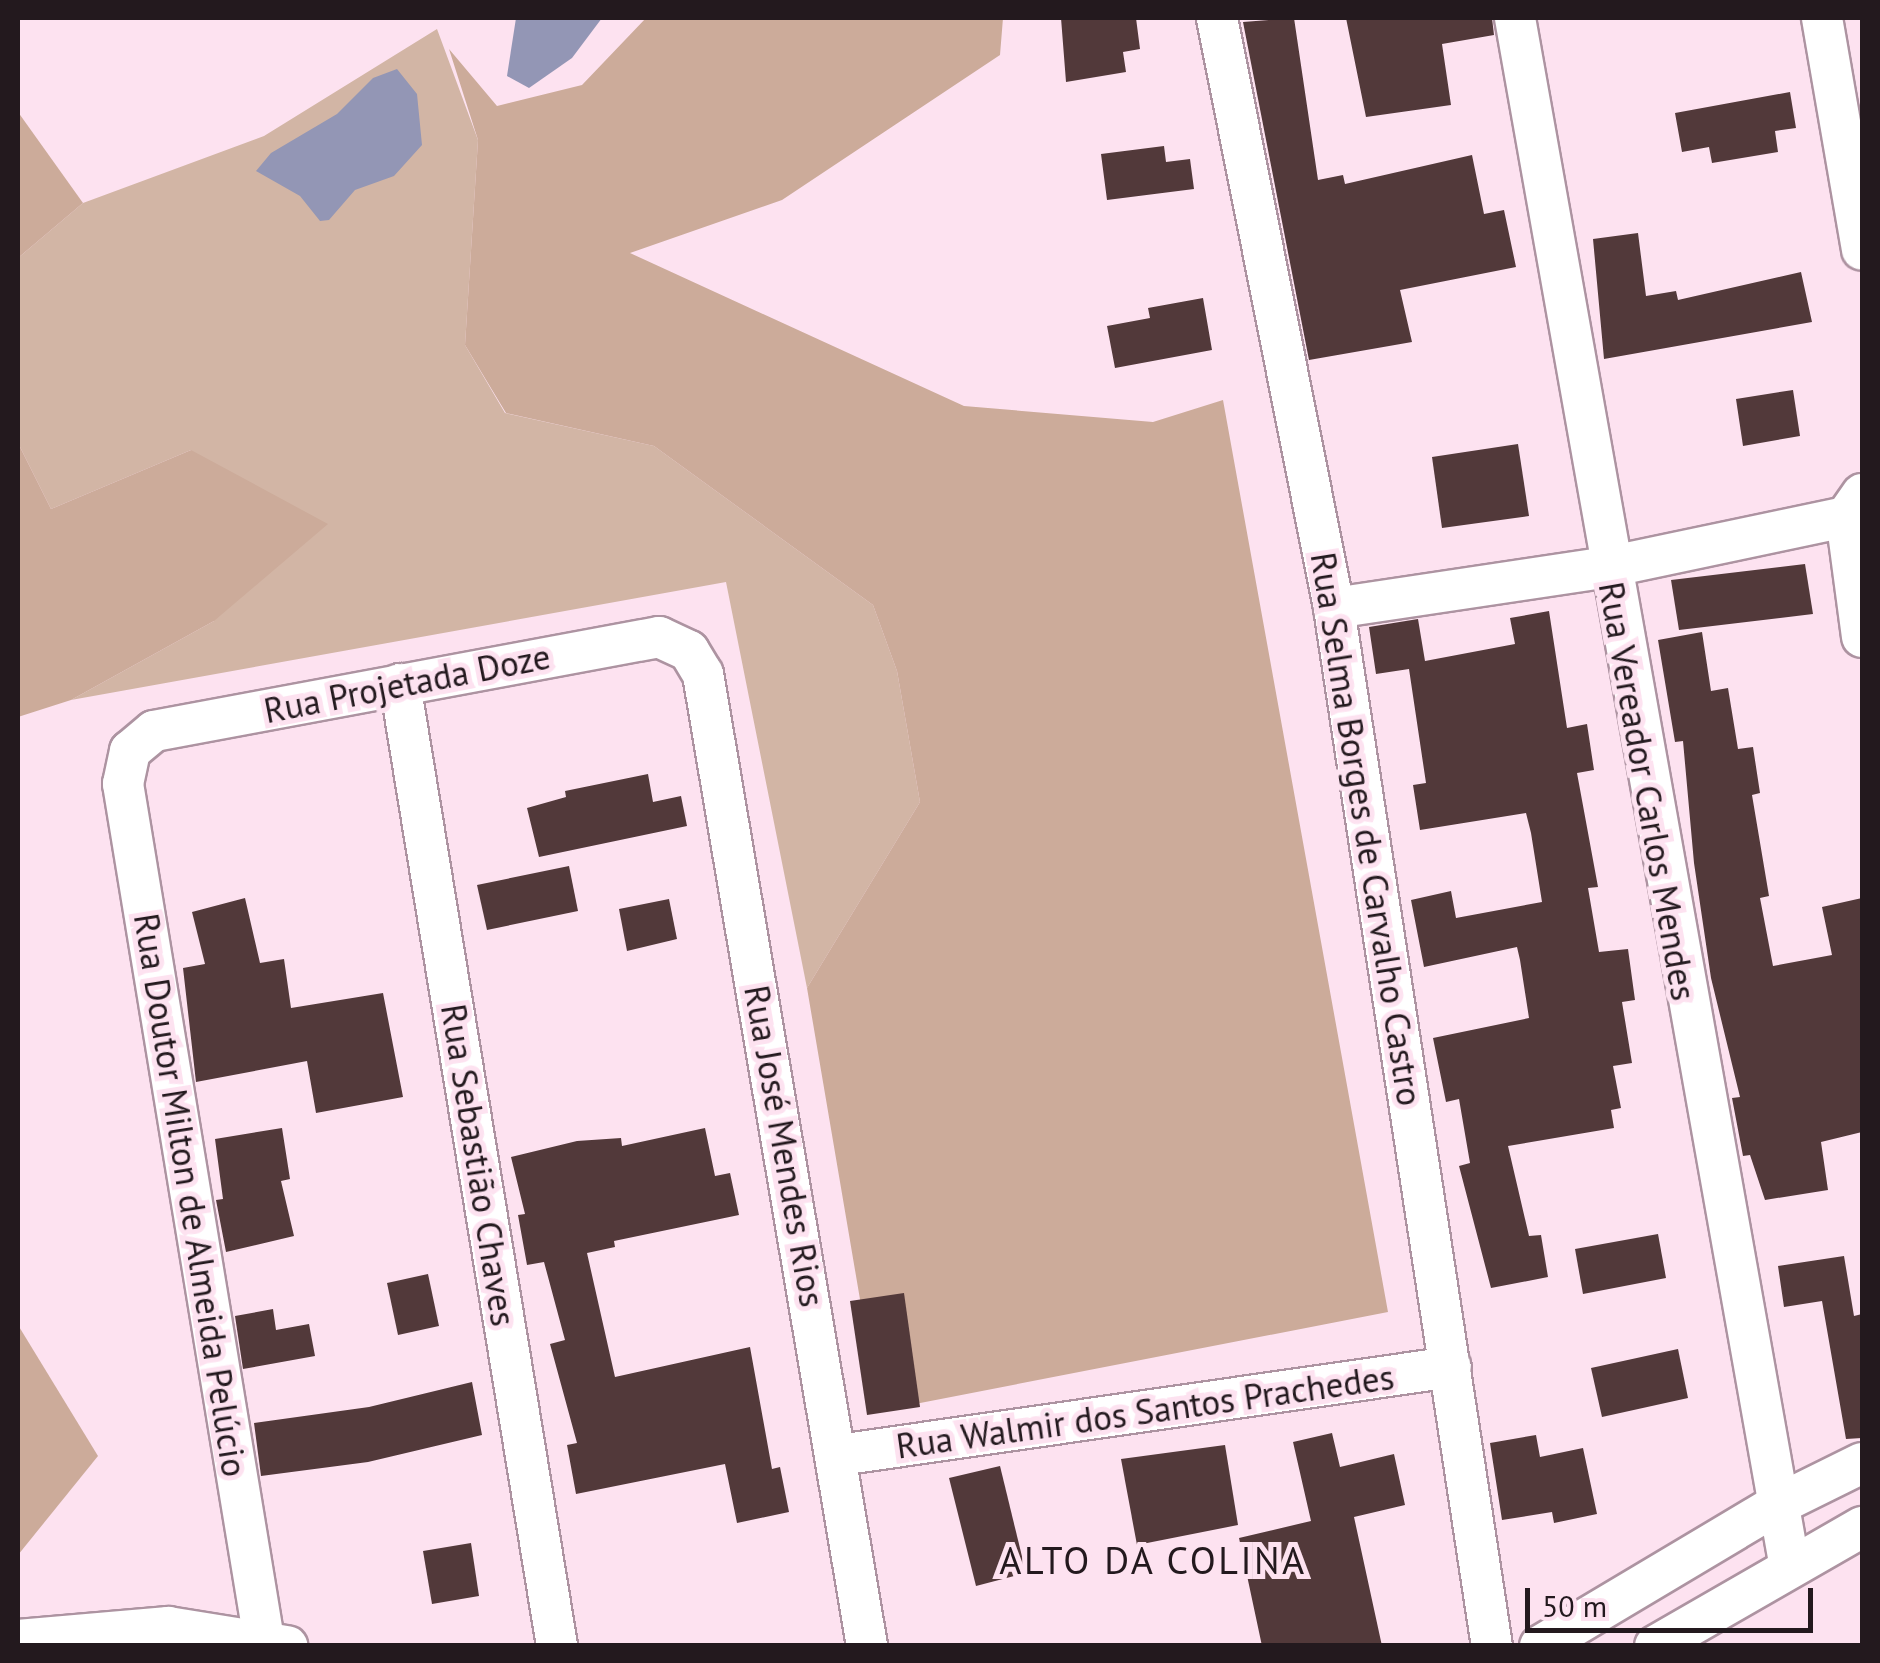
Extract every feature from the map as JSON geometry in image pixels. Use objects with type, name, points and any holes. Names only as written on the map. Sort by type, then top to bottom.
[{"type":"street","name":"Rua Selma Borges de Carvalho Castro","points":[[1218,18],[1334,608],[1492,1646]]},
{"type":"street","name":"Rua Vereador Carlos Mendes","points":[[1514,18],[1608,567],[1789,1564]]},
{"type":"street","points":[[1822,18],[1862,250]]},
{"type":"street","points":[[1334,608],[1608,567],[1854,505],[1862,638]]},
{"type":"street","name":"Rua Projetada Doze","points":[[130,751],[154,731],[659,637],[689,651]]},
{"type":"street","name":"Rua José Mendes Rios","points":[[689,651],[703,674],[839,1455],[867,1646]]},
{"type":"street","name":"Rua Sebastião Chaves","points":[[400,684],[557,1646]]},
{"type":"street","name":"Rua Doutor Milton de Almeida Pelúcio","points":[[130,751],[123,784],[276,1642]]},
{"type":"street","name":"Rua Walmir dos Santos Prachedes","points":[[839,1455],[1452,1368]]},
{"type":"street","points":[[1540,1646],[1776,1506],[1862,1463]]},
{"type":"street","points":[[1655,1646],[1789,1564],[1862,1527]]},
{"type":"street","points":[[18,1640],[168,1627],[276,1642]]},
{"type":"shaded area","points":[[646,18],[1003,18],[1000,55],[782,200],[630,253],[964,406],[1153,422],[1223,400],[1388,1312],[879,1411],[807,988],[920,802],[897,671],[873,605],[654,446],[506,413],[465,345],[478,140],[449,49],[497,106],[582,85]]},
{"type":"shaded area","points":[[437,29],[478,140],[465,345],[505,413],[654,446],[873,605],[897,671],[920,802],[807,988],[726,582],[71,700],[214,621],[191,450],[51,509],[18,443],[18,258],[83,203],[264,136]]},
{"type":"shaded area","points":[[18,112],[83,203],[18,258]]},
{"type":"shaded area","points":[[18,443],[51,509],[191,450],[328,524],[214,621],[71,700],[18,717]]},
{"type":"shaded area","points":[[18,1325],[98,1456],[18,1555]]},
{"type":"water","points":[[516,18],[602,18],[572,58],[529,88],[507,76]]},
{"type":"water","points":[[397,69],[417,94],[422,145],[394,176],[355,190],[329,220],[320,221],[300,196],[256,171],[271,153],[337,114],[373,78]]},
{"type":"building","points":[[1061,18],[1136,18],[1140,49],[1123,52],[1126,72],[1066,82]]},
{"type":"building","points":[[1294,18],[1318,180],[1343,175],[1345,184],[1472,155],[1484,214],[1504,210],[1516,267],[1400,290],[1412,342],[1309,360],[1243,22]]},
{"type":"building","points":[[1346,18],[1492,18],[1494,35],[1442,44],[1451,105],[1366,117]]},
{"type":"building","points":[[1790,92],[1796,128],[1775,131],[1778,152],[1712,163],[1709,147],[1682,152],[1675,113]]},
{"type":"building","points":[[1164,146],[1166,162],[1190,159],[1194,189],[1107,200],[1101,154]]},
{"type":"building","points":[[1638,233],[1646,296],[1676,291],[1678,300],[1801,272],[1812,322],[1604,359],[1593,239]]},
{"type":"building","points":[[1203,298],[1212,350],[1115,368],[1107,326],[1150,318],[1148,308]]},
{"type":"building","points":[[1793,390],[1800,436],[1743,446],[1736,399]]},
{"type":"building","points":[[1518,444],[1529,516],[1442,528],[1432,457]]},
{"type":"building","points":[[1805,564],[1813,614],[1679,630],[1671,580]]},
{"type":"building","points":[[1549,611],[1567,728],[1587,724],[1594,770],[1577,773],[1598,887],[1588,888],[1599,952],[1628,949],[1635,1000],[1622,1002],[1632,1063],[1613,1066],[1621,1108],[1611,1110],[1614,1128],[1508,1146],[1529,1236],[1541,1235],[1548,1277],[1491,1288],[1459,1166],[1470,1163],[1459,1099],[1446,1102],[1433,1038],[1529,1018],[1520,960],[1517,947],[1424,967],[1411,900],[1451,891],[1456,918],[1542,902],[1531,833],[1526,813],[1420,830],[1413,785],[1426,783],[1409,669],[1376,674],[1369,627],[1418,619],[1425,661],[1515,644],[1510,618]]},
{"type":"building","points":[[1702,632],[1711,691],[1728,688],[1738,749],[1753,747],[1760,793],[1752,795],[1769,896],[1760,898],[1773,966],[1832,955],[1822,907],[1862,898],[1862,1132],[1821,1142],[1828,1190],[1765,1200],[1750,1155],[1743,1156],[1732,1098],[1740,1097],[1711,978],[1694,863],[1683,741],[1675,742],[1658,640]]},
{"type":"building","points":[[648,774],[653,802],[681,796],[687,826],[539,857],[527,808],[566,797],[565,791]]},
{"type":"building","points":[[569,866],[578,911],[487,930],[477,885]]},
{"type":"building","points":[[245,898],[260,963],[284,959],[291,1008],[383,993],[403,1097],[316,1113],[307,1061],[196,1082],[183,968],[205,964],[192,912]]},
{"type":"building","points":[[669,899],[677,939],[627,951],[619,909]]},
{"type":"building","points":[[282,1128],[290,1179],[281,1181],[294,1236],[226,1252],[216,1200],[223,1199],[215,1139]]},
{"type":"building","points":[[705,1128],[715,1176],[730,1173],[739,1215],[614,1241],[615,1247],[587,1253],[615,1377],[750,1347],[772,1469],[780,1467],[789,1512],[737,1523],[725,1464],[576,1494],[567,1445],[577,1443],[550,1344],[565,1340],[544,1262],[527,1265],[518,1215],[525,1214],[511,1157],[577,1141],[621,1138],[622,1146]]},
{"type":"building","points":[[1658,1234],[1666,1278],[1583,1294],[1575,1249]]},
{"type":"building","points":[[1844,1256],[1854,1316],[1862,1314],[1862,1438],[1846,1439],[1822,1301],[1784,1307],[1778,1266]]},
{"type":"building","points":[[428,1274],[439,1326],[398,1335],[387,1283]]},
{"type":"building","points":[[904,1293],[920,1407],[867,1415],[850,1301]]},
{"type":"building","points":[[273,1309],[276,1330],[309,1324],[315,1356],[243,1369],[235,1316]]},
{"type":"building","points":[[1678,1349],[1688,1398],[1602,1417],[1591,1368]]},
{"type":"building","points":[[472,1382],[482,1435],[368,1462],[261,1476],[254,1423],[369,1407]]},
{"type":"building","points":[[1332,1433],[1340,1467],[1394,1454],[1405,1505],[1354,1517],[1382,1646],[1262,1646],[1239,1538],[1311,1521],[1293,1442]]},
{"type":"building","points":[[1536,1435],[1540,1457],[1583,1448],[1597,1514],[1554,1523],[1552,1512],[1502,1520],[1490,1443]]},
{"type":"building","points":[[1225,1445],[1238,1525],[1137,1545],[1121,1459]]},
{"type":"building","points":[[1000,1466],[1026,1573],[976,1586],[949,1478]]},
{"type":"building","points":[[471,1543],[479,1596],[432,1604],[423,1551]]},
{"type":"district","name":"ALTO DA COLINA","points":[[1153,1560]]}]
